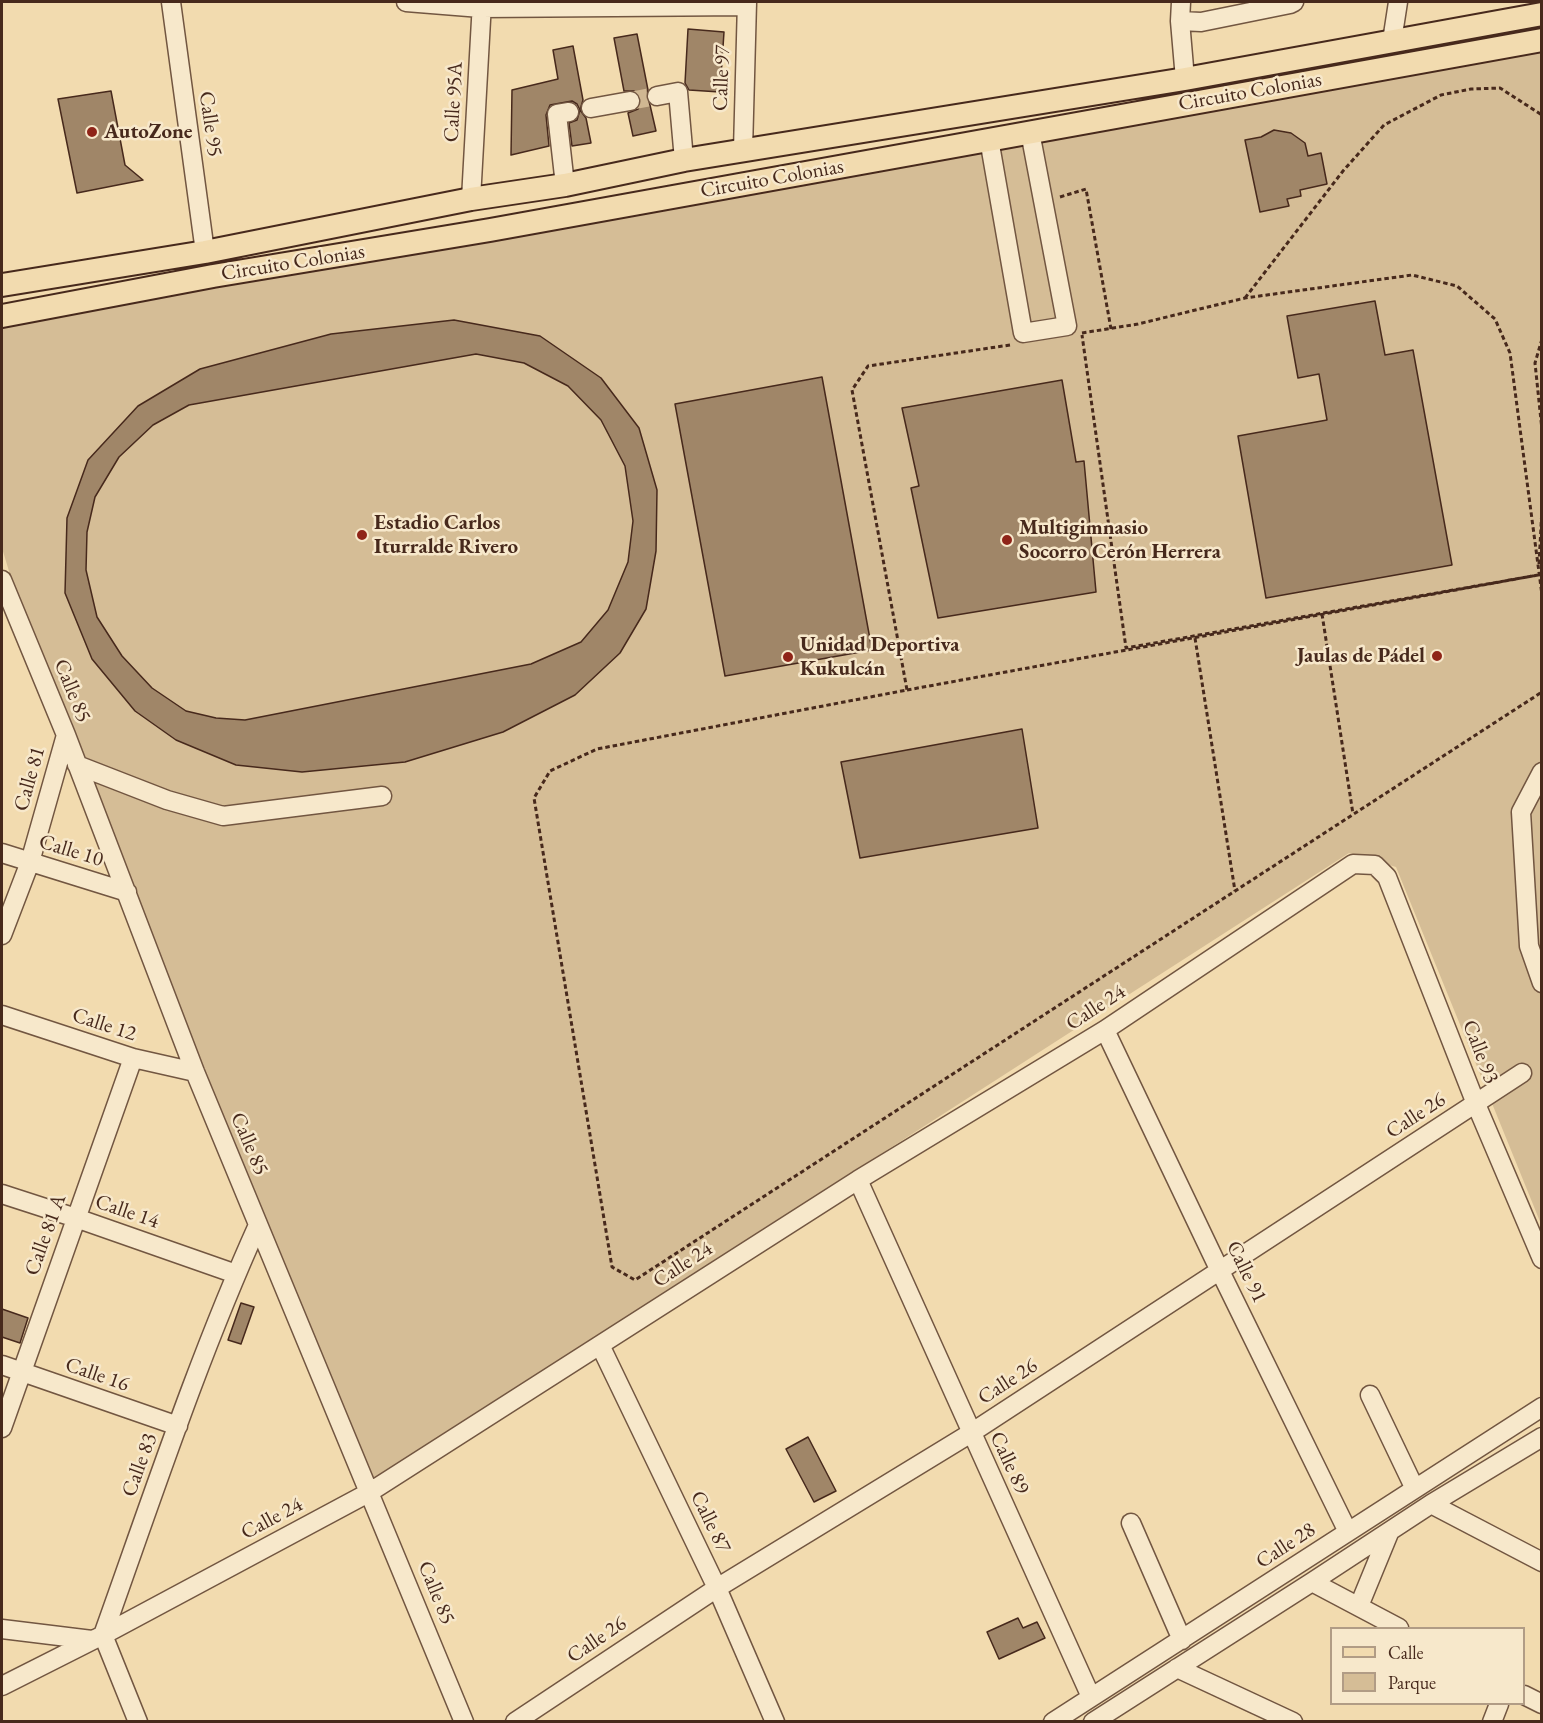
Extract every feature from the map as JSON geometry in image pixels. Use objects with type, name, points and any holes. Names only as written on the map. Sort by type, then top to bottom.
[{"type":"main road","name":"Circuito Colonias","points":[[2,285],[205,252],[471,199],[565,185],[684,160],[1185,79],[1542,14]]},
{"type":"main road","name":"Circuito Colonias","points":[[2,316],[213,276],[490,230],[1541,40]]},
{"type":"main road","points":[[1089,95],[1094,120]]},
{"type":"street","name":"Calle 95","points":[[171,2],[205,252]]},
{"type":"street","points":[[406,2],[481,5],[747,4]]},
{"type":"street","points":[[1181,2],[1180,21],[1185,79]]},
{"type":"street","points":[[1180,21],[1201,22],[1294,2]]},
{"type":"street","points":[[1392,41],[1398,2]]},
{"type":"street","name":"Calle 97","points":[[743,150],[747,4]]},
{"type":"street","name":"Calle 95A","points":[[471,199],[481,5]]},
{"type":"street","points":[[657,96],[678,92],[684,160]]},
{"type":"street","points":[[591,108],[630,101]]},
{"type":"street","points":[[565,185],[557,114],[569,111]]},
{"type":"street","points":[[989,139],[1023,333],[1067,326],[1030,132]]},
{"type":"street","name":"Calle 85","points":[[2,580],[66,735],[195,1072],[464,1722]]},
{"type":"street","name":"Calle 81","points":[[2,935],[30,862],[66,735]]},
{"type":"street","points":[[77,765],[167,800],[223,816],[382,796]]},
{"type":"street","points":[[1542,772],[1521,812],[1529,946],[1542,983]]},
{"type":"street","name":"Calle 10","points":[[2,853],[127,892]]},
{"type":"street","name":"Calle 24","points":[[2,1686],[97,1638],[370,1492],[858,1180],[1105,1030],[1353,864],[1375,865]]},
{"type":"street","name":"Calle 93","points":[[1375,865],[1387,877],[1476,1104],[1542,1259]]},
{"type":"street","name":"Calle 12","points":[[2,1015],[133,1058],[195,1072]]},
{"type":"street","name":"Calle 91","points":[[1105,1030],[1348,1532]]},
{"type":"street","name":"Calle 81 A","points":[[2,1428],[133,1058]]},
{"type":"street","name":"Calle 26","points":[[515,1722],[717,1588],[971,1433],[1522,1073]]},
{"type":"street","name":"Calle 89","points":[[858,1180],[1091,1697]]},
{"type":"street","name":"Calle 14","points":[[2,1194],[236,1274]]},
{"type":"street","name":"Calle 83","points":[[97,1638],[236,1274],[258,1225]]},
{"type":"street","name":"Calle 87","points":[[600,1345],[717,1588],[775,1722]]},
{"type":"street","name":"Calle 16","points":[[2,1365],[178,1426]]},
{"type":"street","points":[[1370,1395],[1414,1487]]},
{"type":"street","name":"Calle 28","points":[[1053,1722],[1414,1487],[1542,1407]]},
{"type":"street","points":[[1093,1722],[1431,1504],[1542,1437]]},
{"type":"street","points":[[1431,1504],[1542,1562]]},
{"type":"street","points":[[1131,1523],[1182,1640]]},
{"type":"street","points":[[1359,1606],[1389,1533]]},
{"type":"street","points":[[1312,1582],[1396,1627]]},
{"type":"street","points":[[2,1629],[97,1638],[138,1722]]},
{"type":"street","points":[[1177,1668],[1293,1722]]},
{"type":"street","points":[[1525,1696],[1542,1704]]},
{"type":"street","points":[[1491,1722],[1499,1705]]},
{"type":"path","points":[[1245,298],[1343,171],[1384,125],[1441,95],[1471,89],[1500,88],[1542,115]]},
{"type":"path","points":[[1044,202],[1086,189],[1111,330]]},
{"type":"path","points":[[1540,575],[1126,648],[1082,333],[1111,330],[1245,298],[1412,275],[1457,286],[1495,319],[1510,353],[1540,575],[1542,595]]},
{"type":"path","points":[[1542,339],[1535,363],[1542,430]]},
{"type":"path","points":[[907,690],[852,390],[868,366],[1014,344]]},
{"type":"path","points":[[1540,575],[1542,508]]},
{"type":"path","points":[[1540,575],[597,749],[550,771],[534,798],[612,1267],[635,1280],[1542,692]]},
{"type":"path","points":[[1322,614],[1353,814]]},
{"type":"path","points":[[1195,638],[1235,891]]},
{"type":"green space","name":"Unidad Deportiva Kukulcán","points":[[1541,45],[1541,1224],[1396,867],[1349,853],[374,1480],[68,767],[2,548],[2,325]]},
{"type":"building","points":[[688,29],[724,32],[720,92],[689,90],[685,83]]},
{"type":"building","points":[[637,34],[648,90],[646,99],[650,105],[656,131],[633,136],[628,113],[638,109],[641,98],[634,91],[624,91],[614,38]]},
{"type":"building","points":[[573,46],[583,100],[580,110],[572,101],[550,105],[546,115],[549,146],[511,155],[512,90],[558,79],[553,50]]},
{"type":"building","name":"AutoZone","points":[[111,91],[125,165],[143,180],[77,193],[58,99]]},
{"type":"building","points":[[580,110],[586,118],[591,143],[572,146],[569,123],[577,120]]},
{"type":"building","points":[[1274,130],[1291,133],[1305,143],[1308,156],[1321,153],[1327,184],[1300,190],[1301,196],[1287,199],[1289,206],[1260,212],[1245,140],[1261,137]]},
{"type":"building","points":[[1375,301],[1385,355],[1413,350],[1452,565],[1266,598],[1238,436],[1327,420],[1319,374],[1298,378],[1287,316]]},
{"type":"building","points":[[454,320],[540,336],[601,378],[639,428],[657,490],[656,551],[646,609],[620,653],[575,695],[503,732],[405,762],[302,772],[236,765],[176,740],[135,711],[92,659],[65,593],[67,518],[88,460],[138,406],[200,369],[331,334]],"holes":[[[476,354],[524,363],[568,386],[601,420],[625,466],[633,521],[628,562],[608,610],[581,642],[531,664],[245,720],[216,718],[186,711],[152,688],[122,656],[97,617],[86,570],[87,532],[95,497],[119,457],[153,425],[189,405]]]},
{"type":"building","points":[[822,377],[872,650],[725,676],[675,404]]},
{"type":"building","name":"Multigimnasio Socorro Cerón Herrera","points":[[1062,380],[1076,462],[1084,461],[1096,592],[938,618],[911,488],[919,486],[902,408]]},
{"type":"building","points":[[1022,729],[1038,828],[860,858],[841,762]]},
{"type":"building","points":[[241,1303],[254,1307],[241,1344],[228,1340]]},
{"type":"building","points":[[2,1309],[28,1318],[20,1343],[2,1337]]},
{"type":"building","points":[[808,1437],[836,1491],[814,1502],[786,1449]]},
{"type":"building","points":[[1018,1618],[1023,1628],[1037,1622],[1045,1638],[999,1659],[987,1632]]},
{"type":"tunnel","points":[[630,101],[657,96]]},
{"type":"place","name":"AutoZone","points":[[92,132]]},
{"type":"place","name":"Estadio Carlos Iturralde Rivero","points":[[362,535]]},
{"type":"place","name":"Multigimnasio Socorro Cerón Herrera","points":[[1007,540]]},
{"type":"place","name":"Jaulas de Pádel","points":[[1437,656]]},
{"type":"place","name":"Unidad Deportiva Kukulcán","points":[[788,657]]}]
